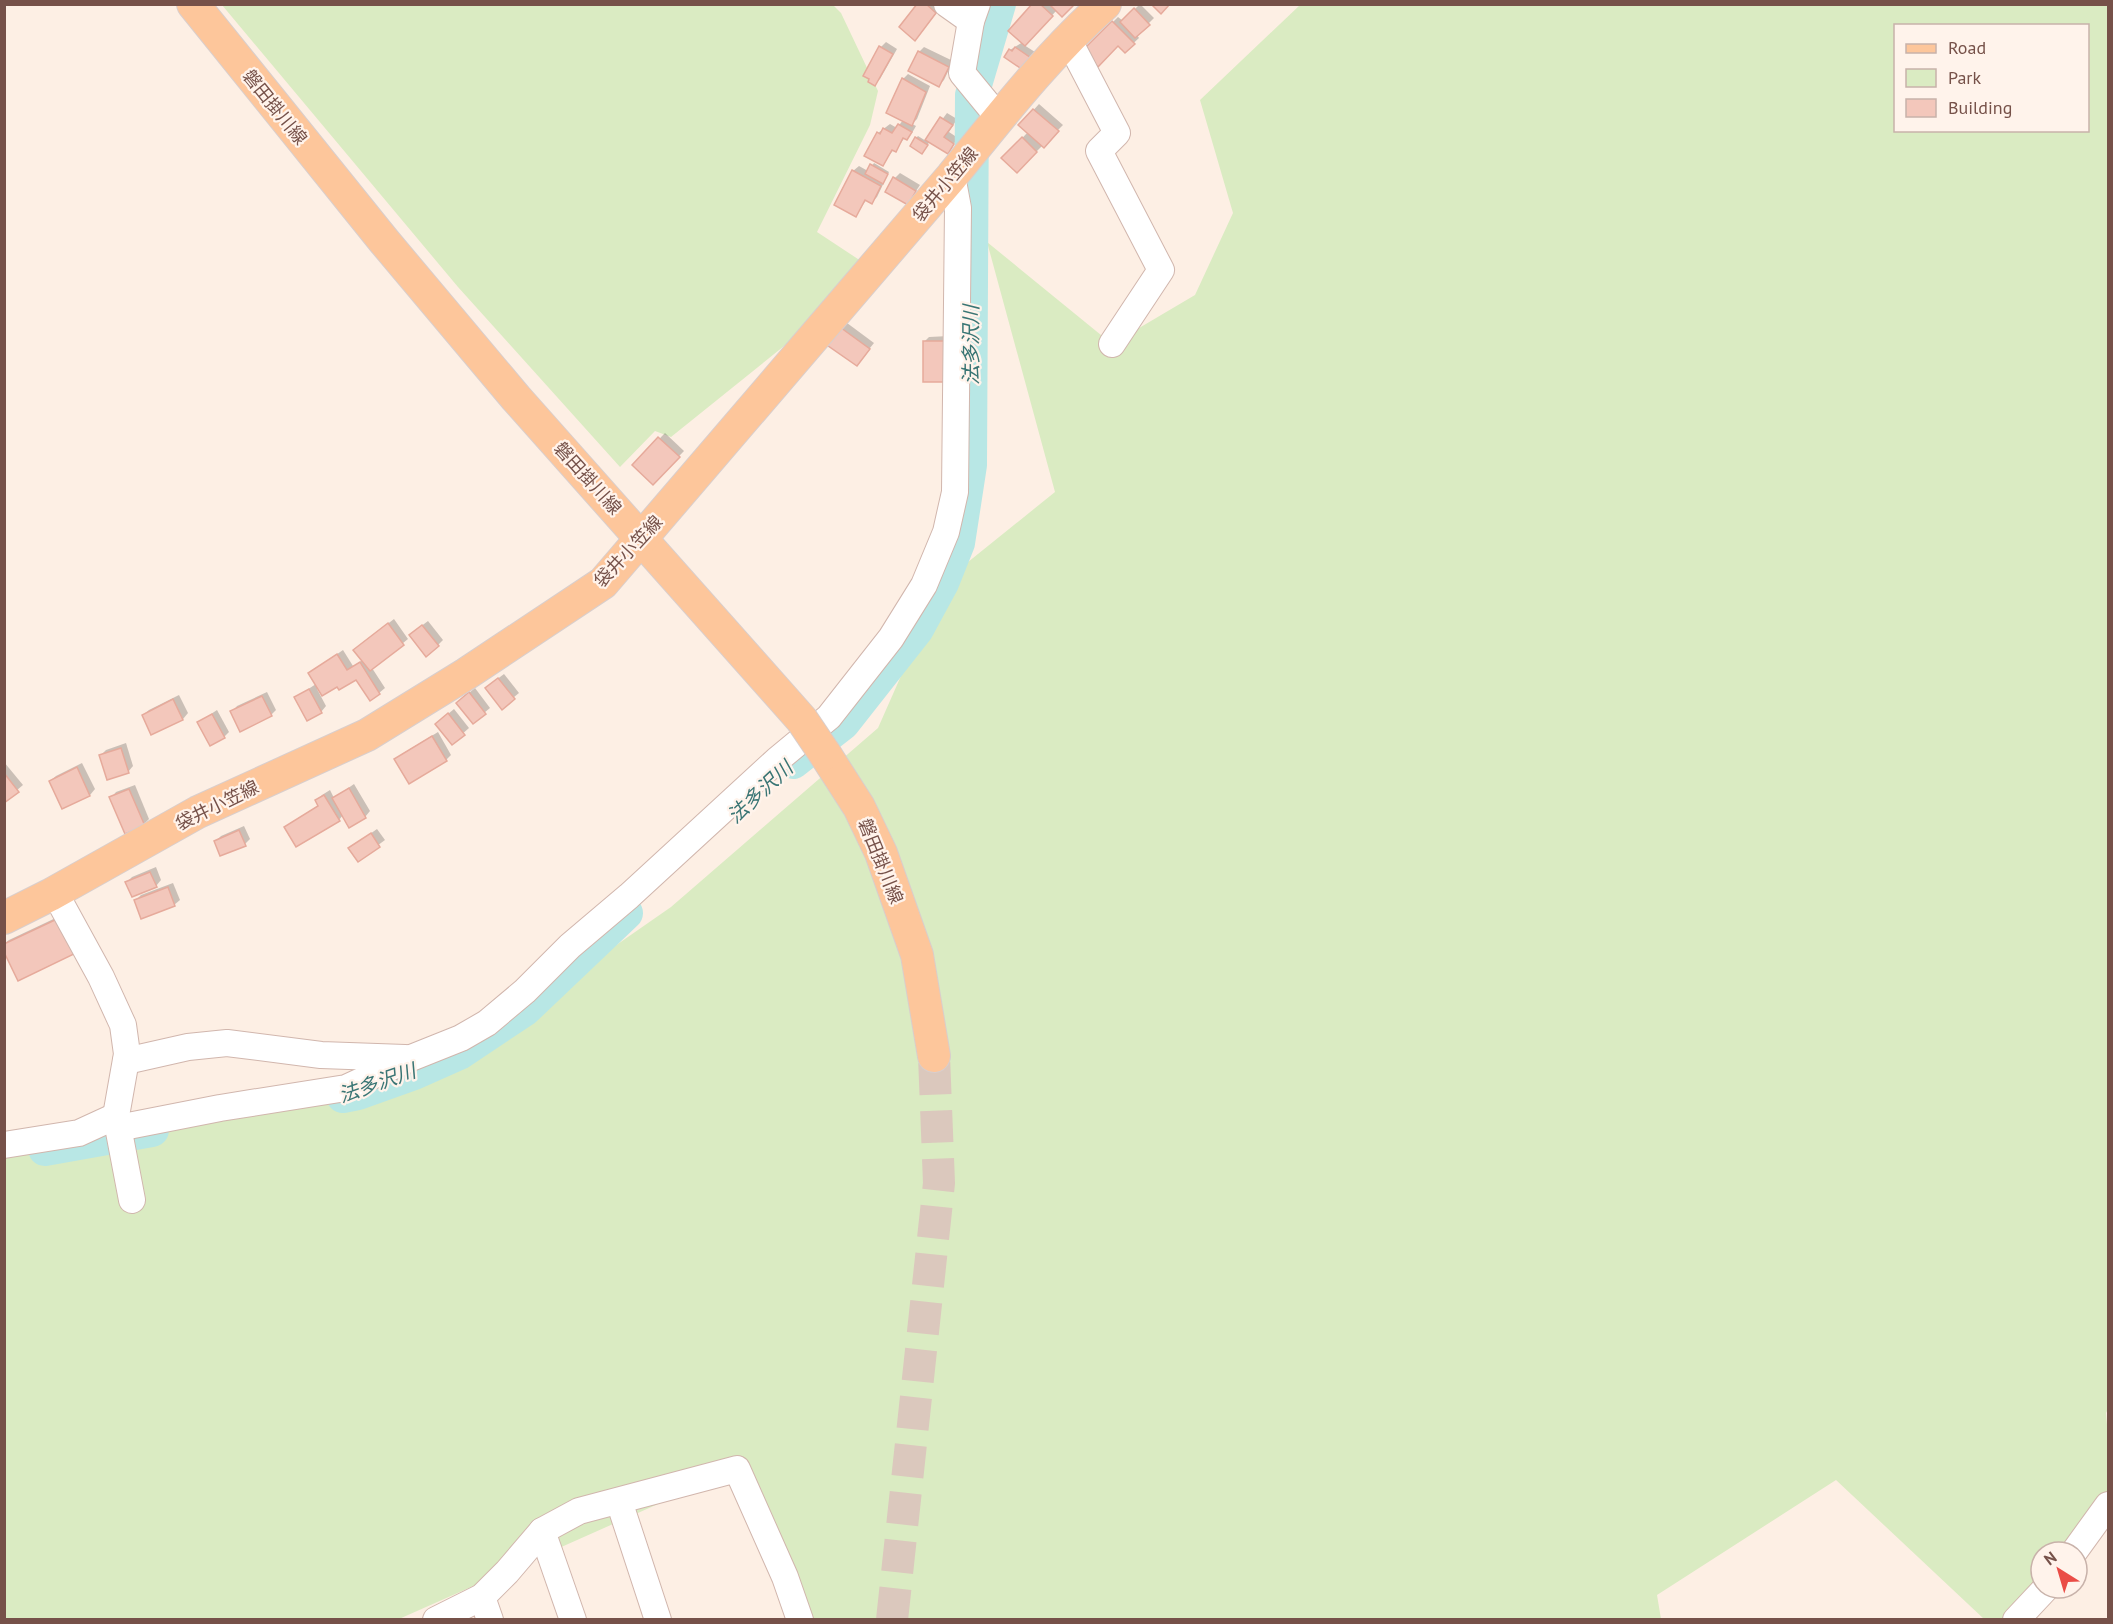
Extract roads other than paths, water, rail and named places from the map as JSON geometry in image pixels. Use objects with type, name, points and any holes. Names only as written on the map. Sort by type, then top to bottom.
[{"type":"main road","name":"磐田掛川線","points":[[193,4],[326,171],[516,398],[642,537],[802,720],[859,807],[881,853],[917,955],[934,1056]]},
{"type":"main road","name":"袋井小笠線","points":[[4,918],[55,893],[198,812],[376,729],[466,674],[603,583],[952,176],[999,118],[1068,39],[1105,4]]},
{"type":"street","points":[[947,4],[974,13],[962,73],[999,118]]},
{"type":"street","points":[[1068,39],[1117,133],[1099,151],[1161,270],[1112,344]]},
{"type":"street","points":[[4,1145],[79,1133],[117,1122],[346,1088],[461,1038],[487,1023],[525,991],[570,946],[629,897],[777,760],[830,717],[891,638],[924,585],[946,532],[955,492],[957,208],[952,176]]},
{"type":"street","points":[[55,893],[101,977],[123,1025],[127,1054],[117,1122],[132,1200]]},
{"type":"street","points":[[126,1061],[188,1047],[227,1043],[312,1054],[411,1058]]},
{"type":"street","points":[[312,1054],[335,1090]]},
{"type":"street","points":[[436,1620],[486,1608],[507,1572],[542,1531],[579,1511],[737,1469],[786,1577],[800,1620]]},
{"type":"street","points":[[619,1501],[658,1620]]},
{"type":"street","points":[[2083,1540],[2109,1505]]},
{"type":"street","points":[[542,1531],[573,1620]]},
{"type":"street","points":[[2016,1620],[2035,1600]]},
{"type":"waterway","name":"法多沢川","points":[[793,762],[843,723],[917,629],[942,583],[958,543],[970,465],[972,95],[999,4]]},
{"type":"waterway","name":"法多沢川","points":[[343,1096],[414,1073],[459,1053],[525,1009],[626,913]]},
{"type":"waterway","name":"法多沢川","points":[[45,1149],[152,1130]]},
{"type":"tunnel","points":[[892,1620],[939,1183],[934,1056]]}]
